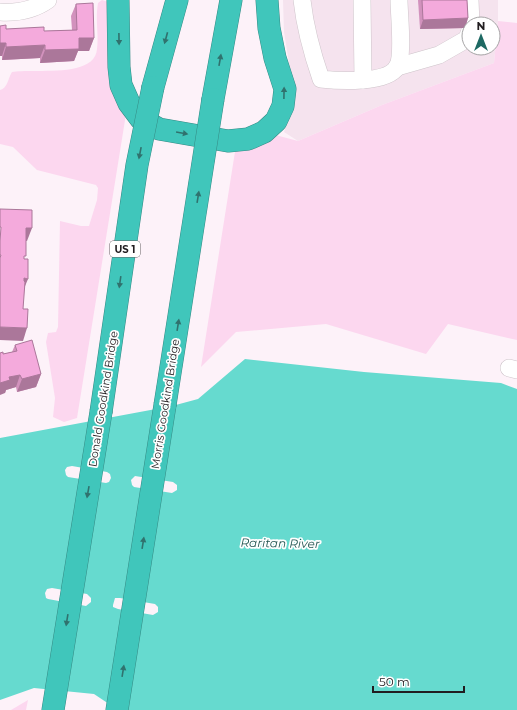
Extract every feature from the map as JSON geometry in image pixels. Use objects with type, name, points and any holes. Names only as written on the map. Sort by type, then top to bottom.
[{"type":"highway","points":[[118,0],[119,67],[121,85],[129,103],[141,119],[159,129],[228,141],[248,139],[264,132],[276,121],[284,106],[285,89],[275,58],[269,28],[267,0]]},
{"type":"highway","name":"Donald Goodkind Bridge","points":[[52,710],[101,412],[137,165],[153,87],[177,0]]},
{"type":"highway","name":"Morris Goodkind Bridge","points":[[117,710],[231,0]]},
{"type":"street","points":[[0,12],[23,11],[42,5],[48,0]]},
{"type":"street","points":[[302,0],[308,38],[321,79],[338,81],[363,80],[388,75],[397,67],[439,55],[461,42]]},
{"type":"street","points":[[362,0],[363,80]]},
{"type":"street","points":[[397,67],[401,56],[399,0]]},
{"type":"street","points":[[470,0],[471,16]]},
{"type":"shaded area","points":[[102,0],[108,2],[126,114],[77,418],[64,422],[53,417],[55,398],[46,342],[48,333],[56,332],[58,327],[60,221],[81,226],[89,226],[97,200],[98,188],[96,185],[37,170],[13,147],[0,144],[0,90],[5,87],[12,72],[47,71],[74,68],[86,65],[94,58],[97,49],[98,3]]},
{"type":"shaded area","points":[[283,0],[498,0],[498,16],[461,16],[461,56],[495,56],[494,63],[382,105],[298,141],[284,132],[294,94],[284,32]]},
{"type":"shaded area","points":[[501,21],[517,23],[517,340],[448,324],[426,354],[326,324],[236,332],[201,367],[237,139],[268,133],[298,141],[382,105],[494,63],[495,56],[501,56]]},
{"type":"shaded area","points":[[28,700],[26,710],[11,710]]},
{"type":"water","name":"Raritan River","points":[[245,359],[364,372],[501,383],[517,389],[517,710],[118,710],[94,694],[34,688],[0,700],[0,438],[172,406],[198,399]]},
{"type":"pier","points":[[72,466],[107,472],[110,474],[111,478],[109,482],[106,483],[68,477],[65,470],[67,467]]},
{"type":"pier","points":[[135,476],[173,482],[177,485],[177,490],[172,493],[134,487],[131,480]]},
{"type":"pier","points":[[52,588],[87,594],[91,598],[91,602],[86,606],[48,599],[46,598],[45,593],[47,589]]},
{"type":"pier","points":[[115,598],[155,604],[158,607],[158,612],[153,615],[118,609],[113,607]]},
{"type":"building","points":[[422,0],[467,0],[468,16],[461,16],[461,18],[423,20]]},
{"type":"building","points":[[93,3],[94,38],[79,38],[79,49],[45,50],[45,45],[6,47],[6,43],[0,43],[0,26],[6,25],[6,29],[44,27],[44,31],[77,30],[76,4]]},
{"type":"building","points":[[0,209],[32,210],[32,228],[26,228],[26,256],[24,256],[24,259],[28,259],[28,279],[24,278],[23,309],[28,309],[27,328],[0,327]]},
{"type":"building","points":[[32,340],[41,374],[22,379],[20,375],[9,377],[10,380],[0,383],[0,353],[3,352],[3,354],[17,351],[15,345]]}]
